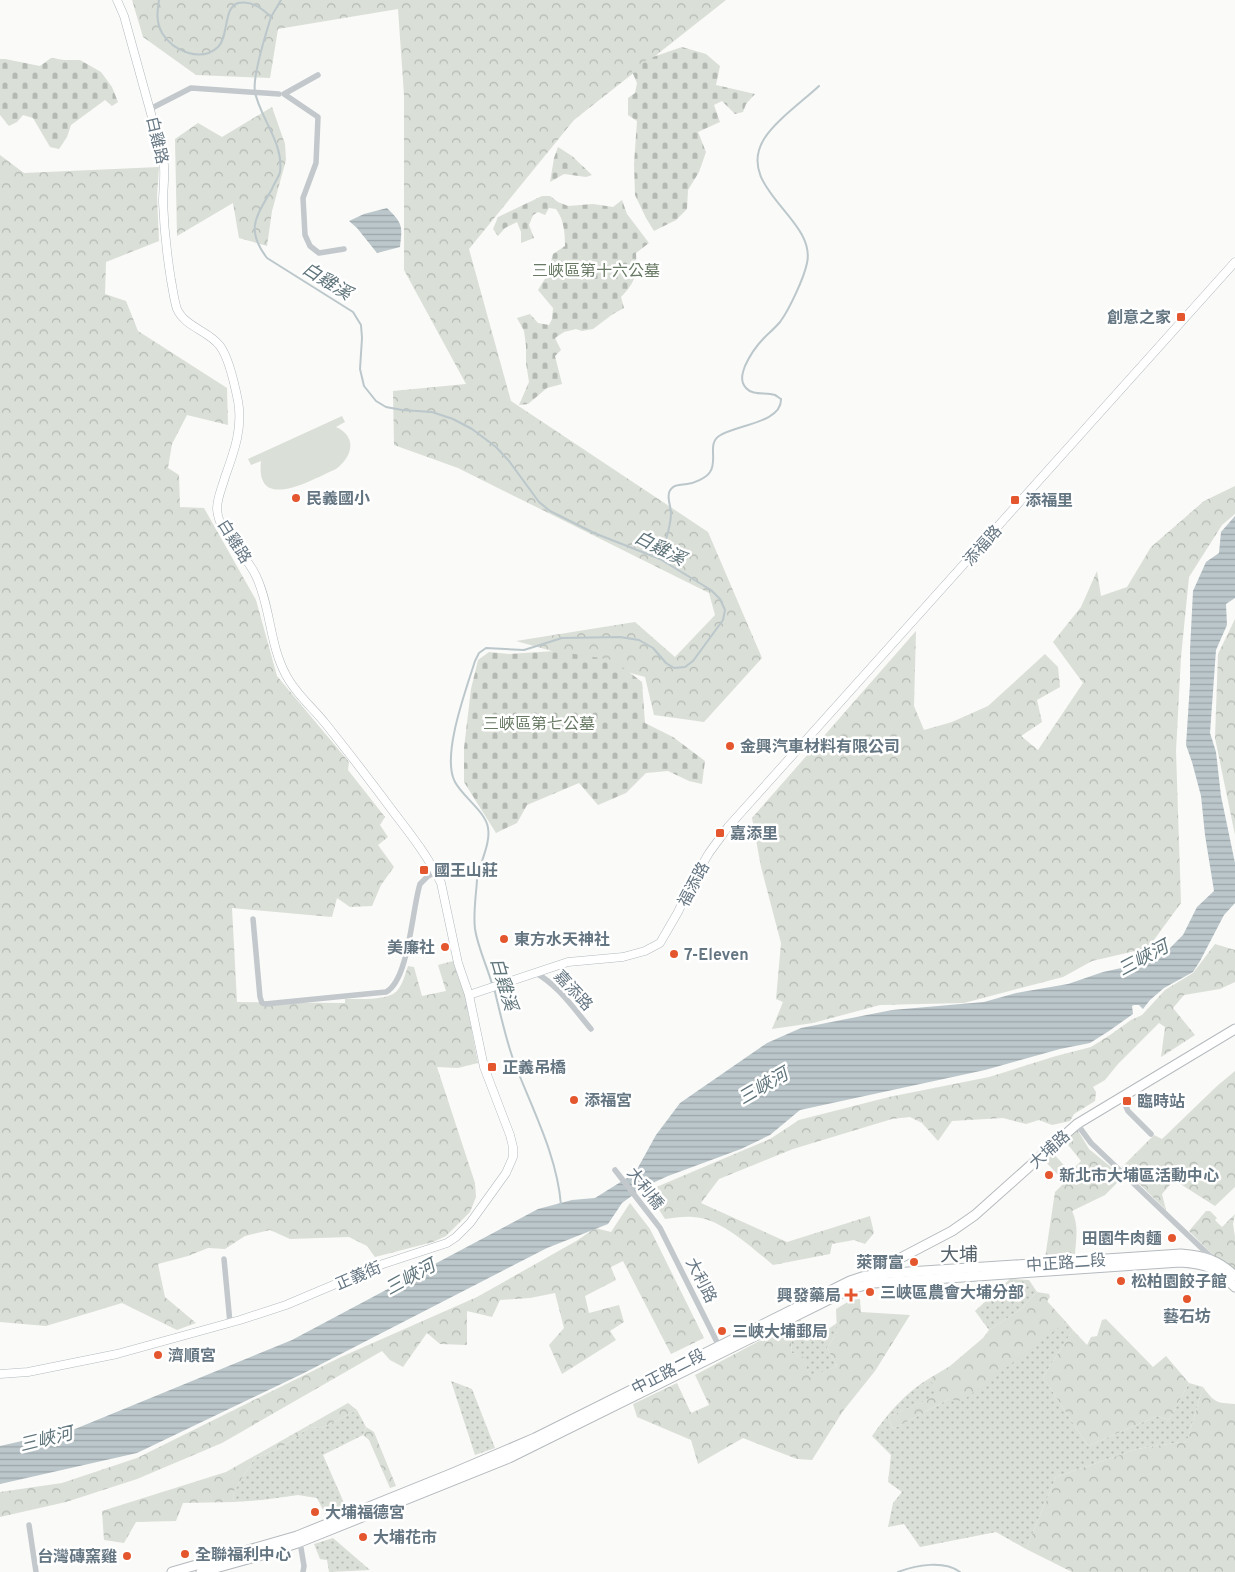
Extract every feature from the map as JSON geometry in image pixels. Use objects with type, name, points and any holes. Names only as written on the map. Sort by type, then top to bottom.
[{"type":"main road","name":"大埔路","points":[[876,1278],[891,1263],[952,1231],[975,1215],[1078,1124],[1235,1029]]},
{"type":"main road","name":"中正路二段","points":[[201,1572],[300,1542],[509,1458],[850,1281],[862,1277],[876,1278],[1182,1254],[1198,1255],[1235,1276]]},
{"type":"main road","name":"中正路二段","points":[[1211,1263],[1235,1287]]},
{"type":"main road","name":"中正路二段","points":[[172,1572],[297,1536],[453,1474],[535,1438],[721,1349]]},
{"type":"street","name":"白雞路","points":[[117,0],[124,16],[160,142],[165,167],[164,222],[175,301],[181,315],[220,346],[226,359],[238,400],[240,420],[238,436],[218,501],[218,517],[226,533],[256,576],[264,597],[278,654],[286,675],[302,698],[323,721],[368,779],[422,850],[436,872],[444,892],[454,946],[469,995]]},
{"type":"street","points":[[318,74],[284,94],[318,117],[316,163],[303,198],[307,241],[314,251],[319,253],[344,249]]},
{"type":"street","points":[[150,108],[191,88],[278,94]]},
{"type":"street","name":"添福路","points":[[728,827],[1235,262]]},
{"type":"street","name":"福添路","points":[[536,973],[568,962],[623,957],[645,951],[660,943],[678,912],[692,882],[728,827]]},
{"type":"street","points":[[253,919],[260,998],[265,1004],[386,992],[396,984],[406,954],[420,884],[428,876],[436,872]]},
{"type":"street","points":[[469,995],[536,973]]},
{"type":"street","name":"嘉添路","points":[[536,973],[546,978],[560,991],[592,1029]]},
{"type":"street","name":"正義街","points":[[0,1374],[28,1372],[117,1354],[230,1323],[286,1305],[383,1264],[447,1243],[456,1236],[481,1208],[506,1174],[513,1157],[510,1135],[484,1067],[469,995]]},
{"type":"street","points":[[1122,1098],[1128,1111],[1151,1134]]},
{"type":"street","points":[[1078,1124],[1091,1143],[1211,1263]]},
{"type":"street","name":"大利橋","points":[[615,1170],[655,1222]]},
{"type":"street","name":"大利路","points":[[655,1222],[660,1228],[721,1349]]},
{"type":"street","points":[[224,1259],[230,1323]]},
{"type":"street","points":[[29,1525],[36,1572]]},
{"type":"street","points":[[300,1542],[304,1566],[303,1572]]},
{"type":"green space","points":[[132,0],[726,0],[574,120],[469,249],[511,401],[708,532],[762,658],[704,722],[654,715],[645,677],[516,641],[635,622],[675,657],[715,615],[709,593],[458,468],[394,445],[393,391],[466,384],[404,270],[404,95],[398,9],[278,29],[270,78],[196,75],[143,37]]},
{"type":"green space","name":"三峽區第十六公墓","points":[[682,47],[706,54],[720,66],[716,85],[755,94],[746,104],[743,112],[735,114],[722,101],[714,105],[720,122],[698,132],[706,152],[699,172],[688,190],[687,209],[676,220],[654,231],[635,195],[634,164],[637,121],[628,115],[628,98],[635,93],[637,83],[631,69],[650,58]]},
{"type":"green space","points":[[51,58],[80,60],[101,72],[112,87],[118,102],[112,106],[105,100],[71,125],[67,137],[59,149],[50,147],[33,118],[23,115],[17,122],[9,126],[0,115],[0,59],[40,66]]},
{"type":"green space","points":[[272,107],[285,144],[286,160],[272,211],[267,246],[239,238],[233,203],[177,236],[175,139],[198,123],[222,137]]},
{"type":"green space","points":[[558,147],[572,156],[592,175],[586,177],[564,174],[550,182]]},
{"type":"green space","points":[[0,155],[24,173],[159,167],[157,196],[159,241],[106,262],[105,294],[126,301],[138,331],[227,388],[228,425],[187,415],[172,444],[168,468],[179,475],[180,507],[204,508],[256,600],[277,676],[349,762],[348,770],[385,817],[380,825],[388,837],[378,845],[394,867],[381,885],[372,906],[350,907],[337,898],[332,917],[232,908],[237,1002],[345,1003],[345,999],[370,999],[388,996],[399,989],[408,966],[414,967],[422,996],[446,991],[438,965],[453,961],[465,996],[478,1063],[458,1068],[437,1067],[475,1183],[476,1197],[470,1212],[446,1236],[433,1242],[375,1257],[367,1246],[349,1237],[290,1239],[270,1230],[245,1236],[225,1249],[208,1248],[188,1256],[158,1264],[165,1297],[196,1323],[177,1330],[122,1303],[46,1326],[0,1322]]},
{"type":"green space","name":"三峽區第十六公墓","points":[[542,196],[550,196],[568,206],[593,204],[613,207],[622,200],[627,214],[649,243],[636,253],[633,282],[621,297],[624,308],[593,329],[582,331],[576,329],[564,332],[555,338],[561,350],[555,356],[562,384],[547,388],[528,404],[519,405],[529,382],[524,331],[517,318],[530,314],[538,323],[549,325],[552,319],[553,308],[538,290],[546,277],[558,275],[551,261],[553,254],[565,246],[564,231],[561,218],[556,209],[549,208],[545,215],[538,212],[533,215],[529,225],[534,238],[521,243],[521,232],[517,222],[505,228],[498,236],[493,229],[498,217]]},
{"type":"green space","points":[[342,416],[345,422],[336,427],[348,436],[350,447],[346,459],[336,469],[301,485],[288,489],[276,489],[267,486],[262,477],[261,461],[251,465],[248,459]]},
{"type":"green space","points":[[1235,486],[1235,514],[1222,525],[1189,577],[1181,657],[1176,751],[1181,903],[1148,948],[1092,961],[1063,977],[964,1003],[880,1005],[813,1023],[772,1029],[783,1002],[776,999],[781,943],[761,867],[752,818],[916,631],[914,706],[924,730],[952,722],[988,706],[1045,654],[1058,667],[1060,687],[1037,700],[1042,722],[1021,736],[1038,750],[1083,683],[1053,642],[1081,607],[1097,571],[1101,596],[1127,587],[1151,547],[1204,501]]},
{"type":"green space","points":[[1235,619],[1235,835],[1215,738],[1218,654]]},
{"type":"green space","name":"三峽區第七公墓","points":[[555,651],[613,660],[642,682],[645,723],[673,737],[705,761],[702,784],[689,781],[668,771],[646,773],[626,793],[598,805],[579,783],[527,805],[517,823],[496,833],[464,782],[464,748],[471,689],[478,660],[489,652],[509,654]]},
{"type":"green space","points":[[1215,944],[1235,950],[1235,982],[1220,989],[1184,995],[1173,1008],[1195,1035],[1161,1057],[1165,1027],[1159,1023],[1118,1064],[1105,1080],[1093,1087],[1096,1092],[1095,1101],[1074,1114],[1070,1121],[1052,1125],[1039,1120],[1026,1124],[1003,1118],[952,1121],[938,1141],[922,1123],[910,1117],[892,1119],[793,1149],[719,1179],[701,1203],[787,1242],[870,1216],[874,1233],[865,1244],[854,1240],[832,1244],[830,1254],[773,1265],[736,1235],[714,1223],[693,1217],[665,1219],[647,1191],[770,1139],[799,1120],[889,1097],[989,1077],[1091,1047],[1131,1020],[1142,1015],[1165,990],[1193,973]]},
{"type":"green space","points":[[1235,1071],[1235,1187],[1215,1206],[1174,1180],[1162,1194],[1166,1210],[1122,1167],[1154,1135],[1162,1139]]},
{"type":"green space","points":[[1077,1129],[1089,1149],[1123,1177],[1105,1195],[1072,1211],[1076,1227],[1075,1254],[1045,1258],[1055,1192],[1065,1182],[1043,1159],[1052,1152],[1070,1172],[1081,1161],[1065,1141]]},
{"type":"green space","points":[[630,1203],[650,1229],[704,1338],[671,1354],[623,1261],[611,1267],[616,1280],[585,1296],[589,1313],[619,1305],[624,1322],[610,1331],[616,1340],[562,1374],[549,1345],[564,1328],[555,1293],[530,1298],[500,1300],[492,1317],[467,1311],[467,1345],[440,1344],[427,1333],[403,1367],[390,1360],[382,1351],[222,1443],[137,1479],[66,1502],[0,1517],[0,1492],[62,1483],[137,1458],[341,1357],[477,1297],[578,1240],[595,1228],[611,1232]]},
{"type":"green space","points":[[1206,1211],[1210,1211],[1217,1218],[1215,1220],[1222,1227],[1235,1214],[1233,1224],[1235,1271],[1215,1257],[1189,1231]]},
{"type":"green space","points":[[1010,1279],[1029,1280],[1037,1292],[1020,1310],[989,1330],[975,1311]]},
{"type":"green space","points":[[1037,1292],[1049,1294],[1050,1297],[1047,1301],[1066,1322],[962,1401],[949,1399],[893,1429],[888,1417],[938,1395],[930,1378],[950,1366],[983,1338],[989,1330],[1020,1310]]},
{"type":"green space","points":[[860,1299],[861,1312],[910,1315],[875,1371],[843,1411],[812,1460],[797,1459],[743,1438],[698,1464],[691,1440],[637,1417],[633,1404],[677,1383],[691,1413],[709,1405],[695,1375],[786,1327],[791,1340],[792,1353],[803,1357],[810,1377],[837,1366],[827,1348],[837,1332],[836,1309],[851,1300]]},
{"type":"green space","points":[[800,1319],[812,1340],[837,1323],[837,1332],[827,1348],[837,1366],[810,1378],[803,1358],[792,1353],[791,1340],[786,1327]]},
{"type":"green space","points":[[1106,1319],[1153,1367],[1166,1356],[1189,1383],[1169,1420],[1157,1416],[1088,1446],[1043,1377],[1073,1330],[1087,1345],[1091,1337],[1097,1336],[1102,1320]]},
{"type":"green space","points":[[1066,1322],[1073,1330],[1043,1377],[1088,1446],[1157,1416],[1169,1420],[1189,1383],[1203,1387],[1187,1441],[1137,1449],[1056,1477],[1026,1549],[996,1532],[920,1547],[904,1524],[888,1527],[893,1503],[902,1492],[888,1482],[891,1455],[872,1436],[884,1419],[905,1396],[930,1378],[939,1395],[888,1417],[893,1429],[949,1399]]},
{"type":"green space","points":[[451,1381],[472,1389],[495,1448],[475,1455]]},
{"type":"green space","points":[[1203,1387],[1216,1401],[1235,1404],[1235,1572],[1072,1572],[1026,1549],[1056,1477],[1137,1449],[1187,1441]]},
{"type":"green space","points":[[348,1403],[357,1410],[322,1428],[310,1427],[279,1449],[255,1458],[234,1491],[233,1502],[183,1503],[176,1521],[136,1522],[124,1543],[104,1540],[102,1511],[226,1472]]},
{"type":"green space","points":[[357,1410],[366,1427],[363,1435],[323,1455],[345,1505],[325,1514],[317,1498],[298,1495],[233,1502],[234,1491],[255,1458],[279,1449],[310,1427],[322,1428]]},
{"type":"green space","points":[[366,1427],[374,1432],[396,1486],[390,1488],[369,1440],[363,1435]]},
{"type":"green space","points":[[333,1538],[370,1570],[329,1572],[327,1560],[320,1559],[314,1544]]},
{"type":"water","points":[[387,208],[396,217],[400,225],[400,247],[377,253],[349,221],[364,214]]},
{"type":"water","name":"三峽河","points":[[1235,516],[1235,598],[1226,604],[1227,625],[1216,650],[1210,733],[1216,752],[1221,796],[1235,863],[1235,903],[1224,915],[1193,972],[1164,988],[1143,1009],[1139,1005],[1132,1006],[1133,1014],[1090,1043],[1060,1049],[985,1070],[800,1110],[770,1135],[741,1149],[644,1187],[622,1203],[608,1224],[547,1248],[302,1374],[137,1453],[0,1484],[0,1446],[75,1429],[292,1340],[538,1209],[572,1200],[595,1198],[635,1173],[656,1135],[680,1103],[767,1043],[801,1028],[892,1010],[984,1002],[1016,993],[1068,984],[1103,972],[1158,960],[1183,935],[1197,907],[1214,891],[1201,796],[1186,745],[1193,591],[1206,562],[1219,553],[1221,532]]},
{"type":"waterway","name":"白雞溪","points":[[159,0],[157,17],[162,33],[173,45],[188,53],[204,54],[218,47],[224,36],[230,10],[238,3],[243,2],[256,6],[271,17],[257,66],[255,92],[275,141],[280,161],[280,172],[255,223],[256,239],[267,258],[353,312],[361,325],[360,369],[364,386],[376,401],[386,407],[432,412],[453,419],[472,429],[496,447],[509,461],[539,502],[550,511],[594,533],[660,559],[711,590],[720,599],[725,610],[723,620],[693,661],[685,667],[674,668],[666,663],[653,648],[639,640],[620,637],[562,638],[524,650],[486,648],[479,653],[456,723],[451,756],[451,771],[455,782],[479,810],[488,828],[488,841],[477,880],[474,923],[478,943],[492,984]]},
{"type":"waterway","points":[[271,17],[281,0]]},
{"type":"waterway","points":[[660,558],[670,525],[669,493],[672,488],[693,483],[710,472],[713,463],[715,439],[726,432],[766,418],[779,407],[781,399],[776,395],[756,393],[749,390],[743,383],[742,375],[753,351],[784,317],[792,302],[807,263],[807,247],[790,217],[767,188],[759,173],[758,157],[764,139],[769,132],[782,118],[819,86]]},
{"type":"waterway","name":"白雞溪","points":[[494,988],[513,1059],[549,1149],[559,1186],[561,1205]]},
{"type":"waterway","points":[[898,1572],[913,1567],[930,1565],[946,1566],[960,1572]]},
{"type":"place","name":"創意之家","points":[[1181,317]]},
{"type":"place","name":"民義國小","points":[[296,498]]},
{"type":"place","name":"添福里","points":[[1015,500]]},
{"type":"place","name":"金興汽車材料有限公司","points":[[730,746]]},
{"type":"place","name":"嘉添里","points":[[720,833]]},
{"type":"place","name":"國王山莊","points":[[424,870]]},
{"type":"place","name":"東方水天神社","points":[[504,939]]},
{"type":"place","name":"美廉社","points":[[445,947]]},
{"type":"place","name":"7-Eleven","points":[[674,954]]},
{"type":"place","name":"正義吊橋","points":[[492,1067]]},
{"type":"place","name":"添福宮","points":[[574,1100]]},
{"type":"place","name":"臨時站","points":[[1127,1101]]},
{"type":"place","name":"新北市大埔區活動中心","points":[[1049,1175]]},
{"type":"place","name":"田園牛肉麵","points":[[1172,1238]]},
{"type":"place","name":"萊爾富","points":[[914,1262]]},
{"type":"place","name":"松柏園餃子館","points":[[1121,1281]]},
{"type":"place","name":"三峽區農會大埔分部","points":[[870,1292]]},
{"type":"place","name":"興發藥局","points":[[851,1295]]},
{"type":"place","name":"藝石坊","points":[[1187,1299]]},
{"type":"place","name":"三峽大埔郵局","points":[[722,1331]]},
{"type":"place","name":"濟順宮","points":[[158,1355]]},
{"type":"place","name":"大埔福德宮","points":[[315,1512]]},
{"type":"place","name":"大埔花市","points":[[363,1537]]},
{"type":"place","name":"全聯福利中心","points":[[185,1554]]},
{"type":"place","name":"台灣磚窯雞","points":[[127,1556]]},
{"type":"district","name":"大埔","points":[[959,1254]]}]
